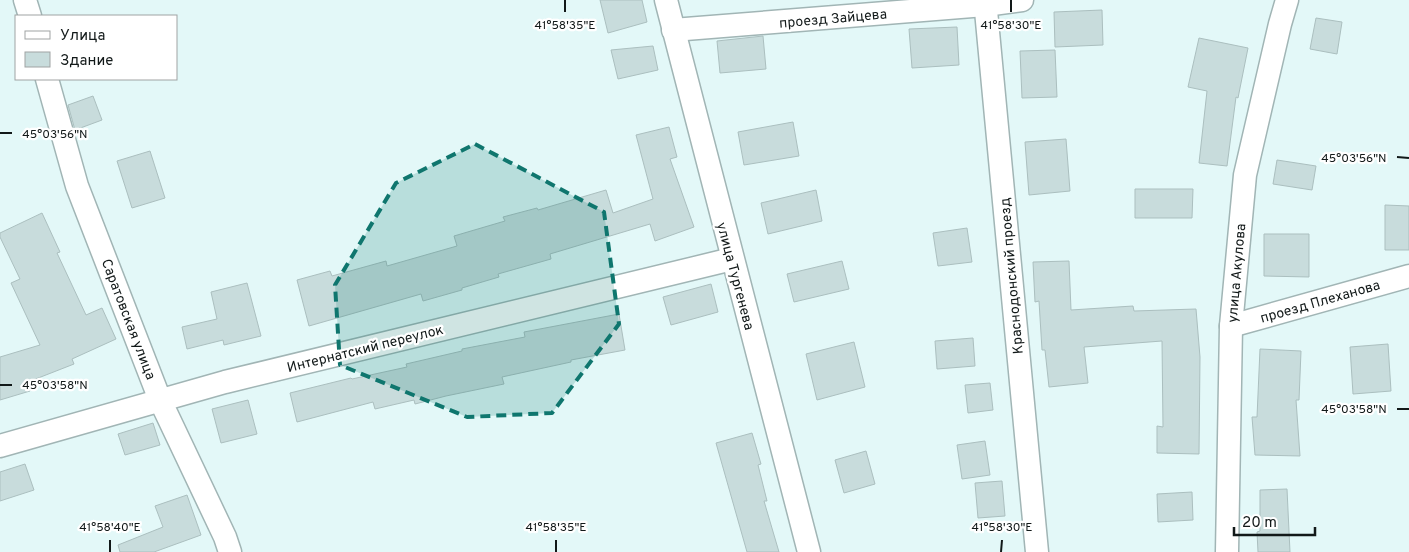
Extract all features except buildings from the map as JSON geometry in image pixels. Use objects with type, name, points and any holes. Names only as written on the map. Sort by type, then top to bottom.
[{"type":"street","points":[[25,0],[30,15]]},
{"type":"street","name":"улица Тургенева","points":[[666,0],[809,552]]},
{"type":"street","name":"проезд Зайцева","points":[[673,30],[1022,0]]},
{"type":"street","name":"улица Акулова","points":[[1227,552],[1231,326],[1245,175],[1280,24],[1288,0]]},
{"type":"street","name":"Краснодонский проезд","points":[[985,3],[1037,552]]},
{"type":"street","name":"Саратовская улица","points":[[47,80],[77,186],[160,400],[230,552]]},
{"type":"street","name":"Интернатский переулок","points":[[0,446],[235,379],[732,259]]},
{"type":"street","name":"проезд Плеханова","points":[[1231,326],[1409,276]]},
{"type":"highlighted area","points":[[475,144],[604,212],[619,324],[552,413],[467,417],[340,365],[335,285],[396,183]]}]
